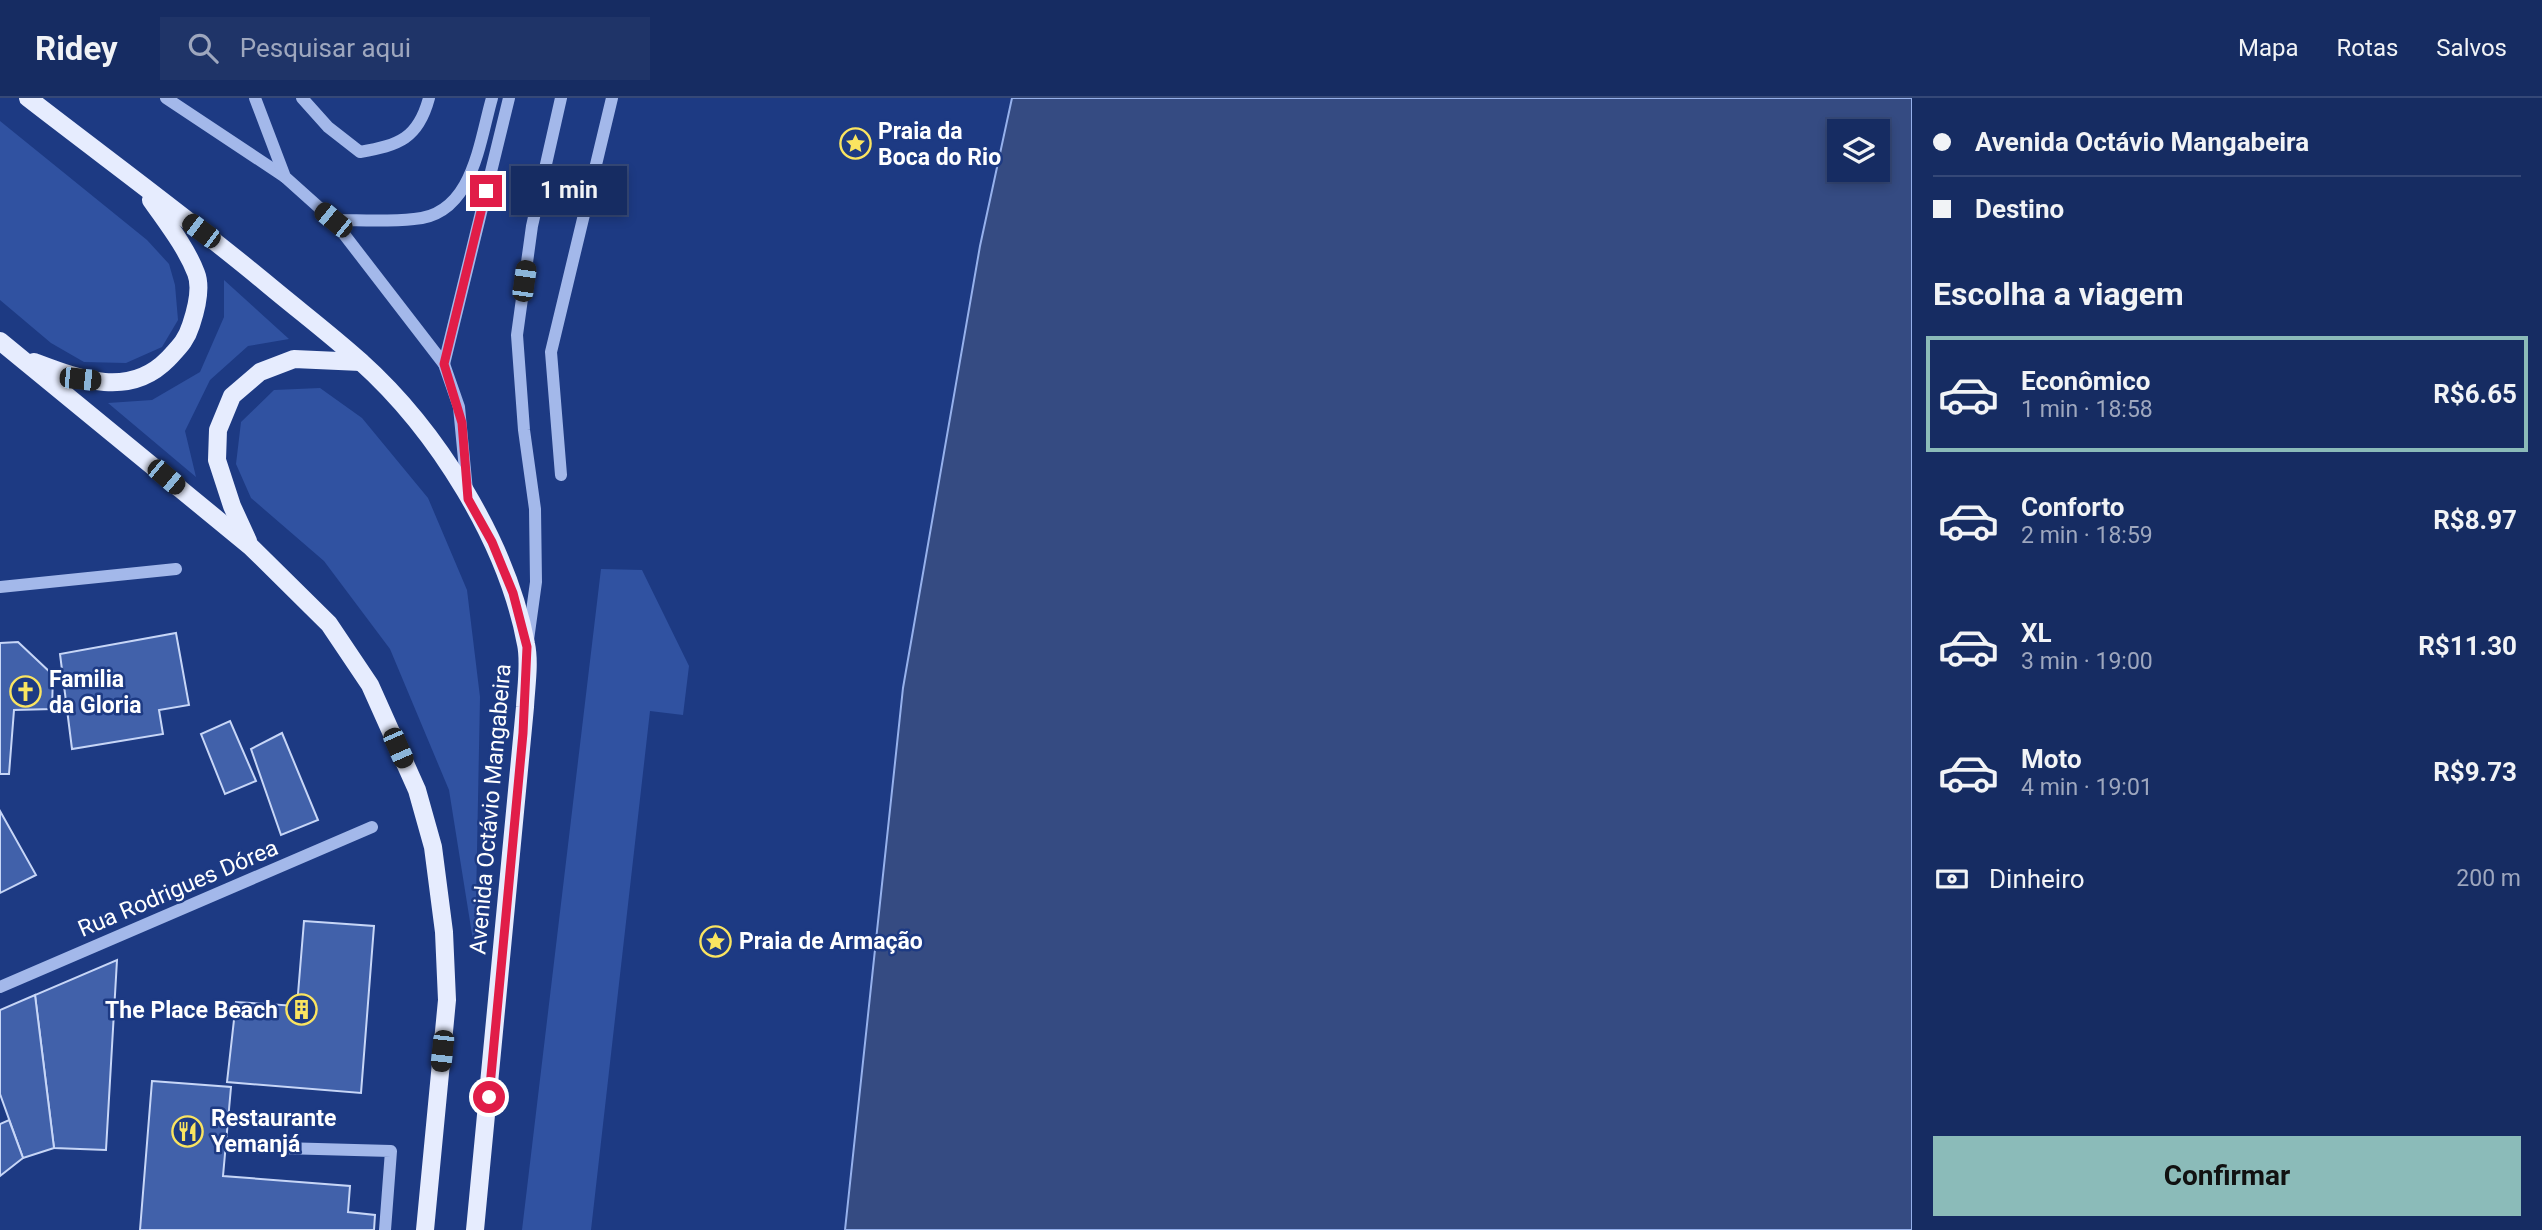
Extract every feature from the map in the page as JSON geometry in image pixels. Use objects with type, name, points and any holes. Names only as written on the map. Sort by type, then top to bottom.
[{"type":"main road","name":"Avenida Octávio Mangabeira","points":[[28,98],[220,245],[361,362],[405,408],[441,456],[492,542],[513,593],[527,647],[525,707],[475,1230]]},
{"type":"main road","points":[[18,355],[80,379],[119,383],[155,373],[186,340],[197,306],[197,275],[178,240],[143,187]]},
{"type":"main road","name":"Avenida Octávio Mangabeira","points":[[0,341],[251,547],[329,624],[370,685],[417,790],[433,847],[444,932],[447,1000],[425,1230]]},
{"type":"main road","points":[[251,547],[232,506],[217,460],[218,430],[232,396],[260,372],[294,359],[361,362]]},
{"type":"street","points":[[166,98],[285,177],[333,220],[444,364],[462,423],[468,499]]},
{"type":"street","points":[[255,98],[285,177]]},
{"type":"street","points":[[302,98],[328,127],[360,152],[402,142],[415,131],[424,117],[429,98]]},
{"type":"street","points":[[333,220],[416,219],[446,208],[459,196],[471,173],[492,98]]},
{"type":"street","points":[[444,364],[509,98]]},
{"type":"street","points":[[527,647],[536,582],[535,509],[524,430],[517,335],[531,226],[561,98]]},
{"type":"street","points":[[561,475],[551,352],[612,98]]},
{"type":"street","points":[[0,587],[176,569]]},
{"type":"street","name":"Rua Rodrigues Dórea","points":[[0,987],[372,827]]},
{"type":"street","points":[[246,1147],[391,1151],[386,1230]]},
{"type":"shaded area","points":[[1012,98],[1912,98],[1912,1230],[845,1230],[903,688],[980,246]]},
{"type":"shaded area","points":[[0,121],[147,240],[169,264],[175,285],[178,320],[162,347],[126,363],[84,362],[51,343],[0,300]]},
{"type":"shaded area","points":[[224,280],[289,339],[248,346],[210,380],[185,431],[196,477],[108,403],[152,400],[200,372],[224,317]]},
{"type":"shaded area","points":[[320,388],[362,418],[428,498],[467,590],[480,697],[475,953],[449,790],[390,649],[324,561],[251,498],[236,464],[241,422],[274,390]]},
{"type":"shaded area","points":[[601,569],[642,570],[689,666],[683,715],[650,711],[591,1230],[522,1230]]},
{"type":"building","points":[[176,633],[189,705],[159,710],[163,734],[72,749],[60,654]]},
{"type":"building","name":"Familia da Gloria","points":[[18,642],[53,675],[52,709],[14,710],[9,774],[0,774],[0,643]]},
{"type":"building","points":[[230,721],[256,781],[225,794],[201,734]]},
{"type":"building","points":[[282,733],[318,820],[281,835],[251,749]]},
{"type":"building","points":[[0,811],[36,875],[0,893]]},
{"type":"building","name":"The Place Beach","points":[[304,921],[374,926],[361,1093],[227,1082],[236,1002],[297,1006]]},
{"type":"building","points":[[117,960],[106,1150],[54,1148],[35,995]]},
{"type":"building","points":[[35,995],[54,1148],[23,1158],[0,1094],[0,1010]]},
{"type":"building","name":"Restaurante Yemanjá","points":[[152,1081],[231,1087],[223,1176],[350,1186],[348,1212],[375,1215],[374,1230],[140,1230]]},
{"type":"building","points":[[9,1120],[23,1158],[0,1176],[0,1124]]},
{"type":"place","name":"Praia da Boca do Rio","points":[[855,144]]},
{"type":"place","name":"Familia da Gloria","points":[[26,692]]},
{"type":"place","name":"Praia de Armação","points":[[716,941]]},
{"type":"place","name":"The Place Beach","points":[[301,1010]]},
{"type":"place","name":"Restaurante Yemanjá","points":[[188,1131]]},
{"type":"route","points":[[486,191],[444,364],[462,423],[468,499],[492,542],[513,593],[527,647],[523,733],[489,1097]]}]
